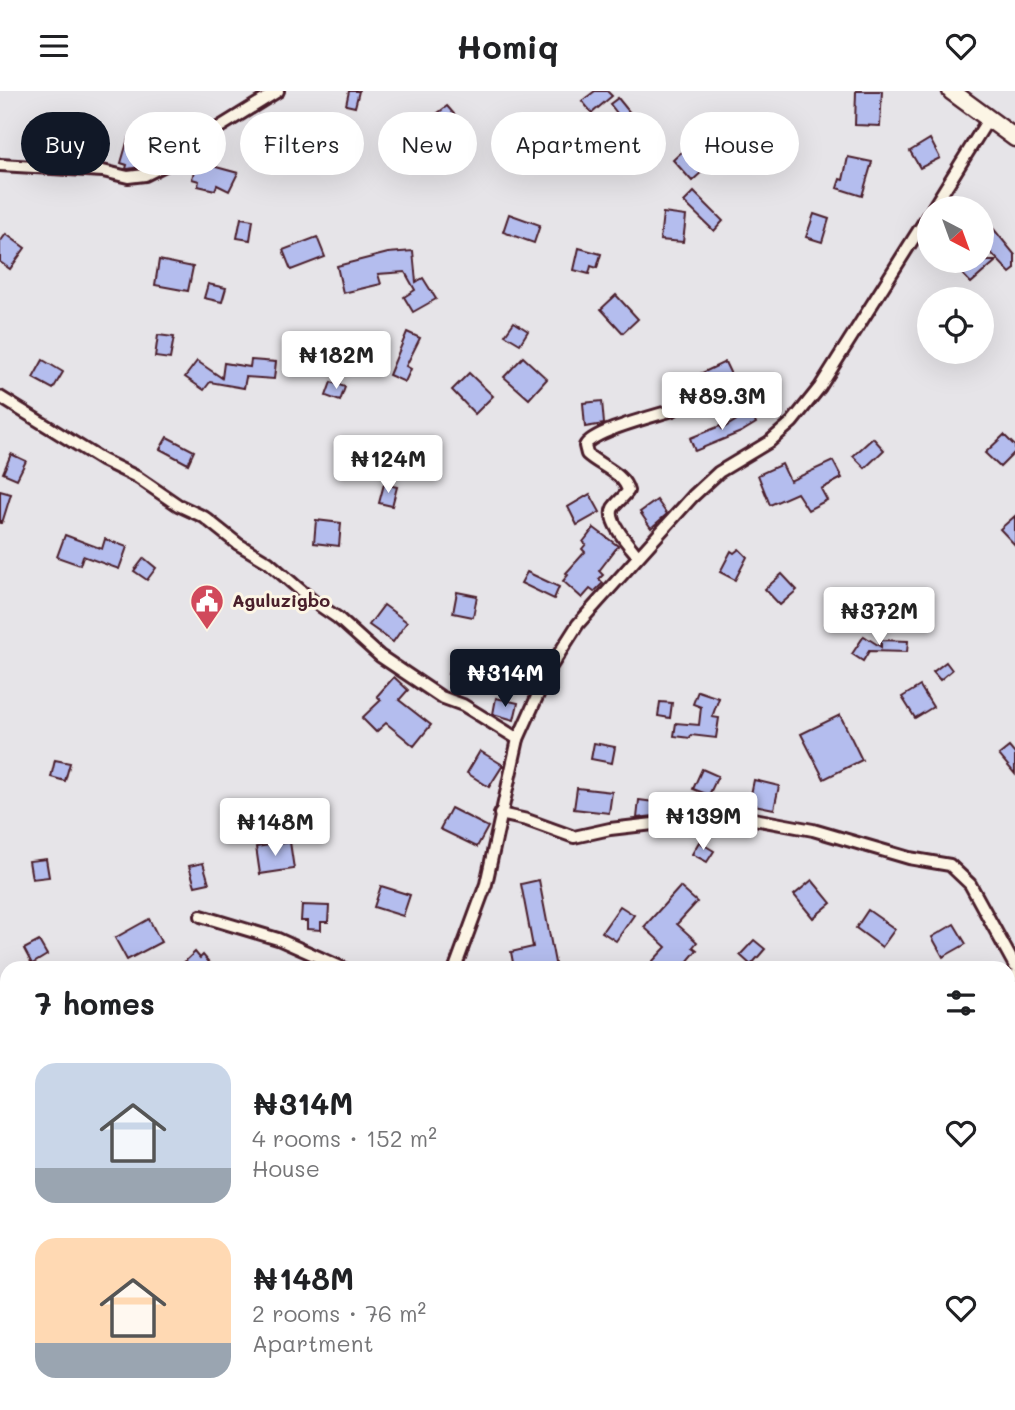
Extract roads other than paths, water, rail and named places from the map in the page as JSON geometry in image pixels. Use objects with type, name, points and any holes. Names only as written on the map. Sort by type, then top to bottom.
[{"type":"main road","points":[[951,91],[1015,138]]},
{"type":"street","points":[[0,165],[103,171],[128,177],[145,175],[167,164],[197,141],[278,91]]},
{"type":"street","points":[[940,196],[989,118]]},
{"type":"street","points":[[458,961],[486,884],[518,739],[550,668],[578,624],[694,496],[719,472],[769,442],[792,422],[820,387],[917,233]]},
{"type":"street","points":[[0,397],[102,460],[137,477],[178,505],[204,517],[238,544],[268,562],[313,601],[338,618],[380,656],[441,697],[463,705],[518,739]]},
{"type":"street","points":[[638,556],[611,517],[612,510],[628,491],[627,486],[616,474],[587,454],[585,446],[587,441],[603,434],[673,410]]},
{"type":"street","points":[[500,814],[574,837],[610,829],[662,824],[702,810],[719,808],[754,819],[822,832],[909,858],[950,865],[970,884],[1012,961]]},
{"type":"street","points":[[201,916],[287,943],[327,961]]},
{"type":"place","name":"Aguluzigbo","points":[[207,631]]}]
